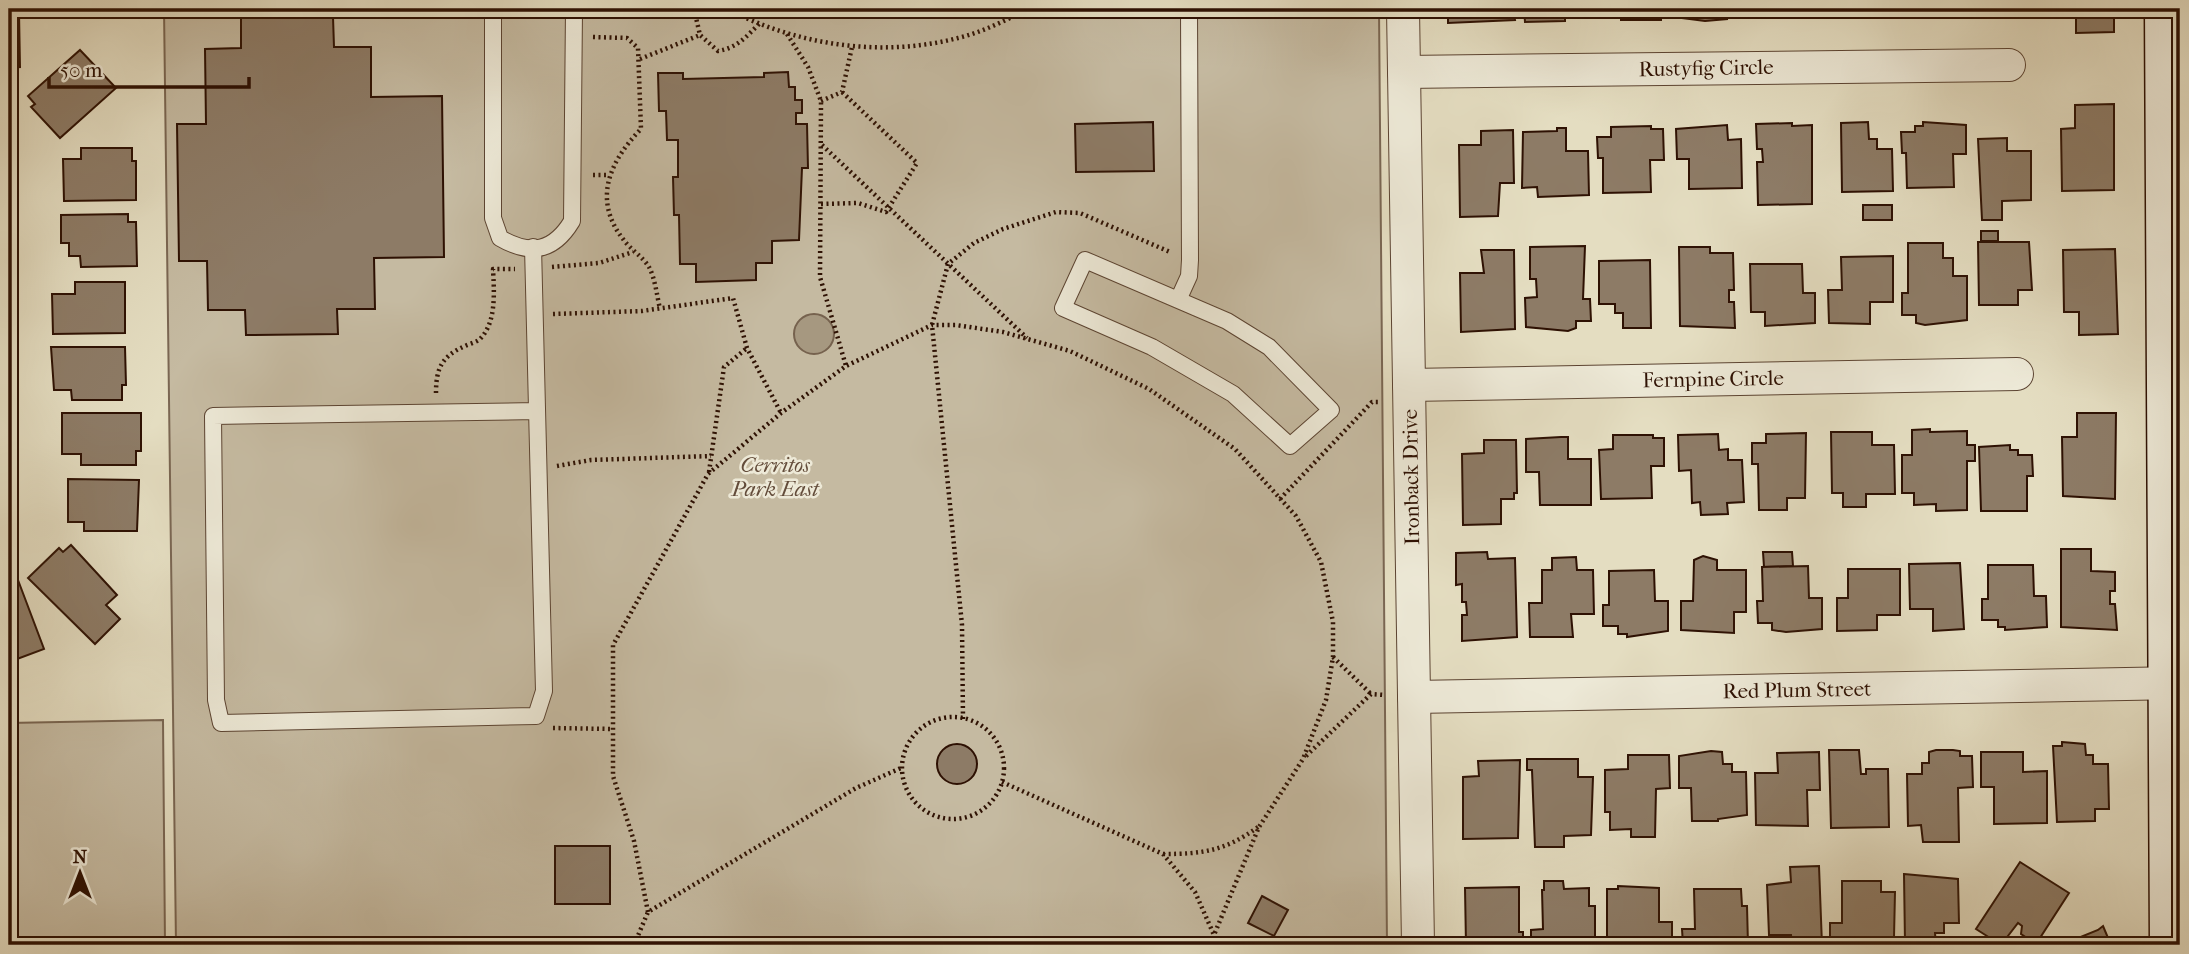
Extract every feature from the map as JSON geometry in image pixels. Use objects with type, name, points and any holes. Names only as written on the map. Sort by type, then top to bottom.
[{"type":"main road","points":[[2164,9],[2174,683],[2169,945]]},
{"type":"street","name":"Ironback Drive","points":[[1403,9],[1418,945]]},
{"type":"street","name":"Rustyfig Circle","points":[[1404,72],[2009,65]]},
{"type":"street","name":"Fernpine Circle","points":[[1409,385],[2017,374]]},
{"type":"street","name":"Red Plum Street","points":[[1414,697],[2174,683]]},
{"type":"lane","points":[[493,9],[493,218],[500,238],[516,247],[545,247],[561,239],[572,221],[574,9]]},
{"type":"lane","points":[[1179,298],[1189,276],[1190,260],[1189,9]]},
{"type":"lane","points":[[533,247],[544,691],[536,716],[220,723],[216,700],[213,416],[537,411]]},
{"type":"lane","points":[[1085,260],[1179,298],[1227,321],[1269,347],[1331,410],[1290,446],[1233,394],[1152,347],[1063,308],[1085,260]]},
{"type":"path","points":[[694,9],[700,35],[718,51],[729,49],[760,23]]},
{"type":"path","points":[[727,9],[787,34],[852,47],[906,45],[958,38],[1028,9]]},
{"type":"path","points":[[787,34],[808,67],[821,101],[820,277],[846,366]]},
{"type":"path","points":[[640,59],[700,35]]},
{"type":"path","points":[[575,37],[627,38],[638,48],[641,129],[618,155],[607,182],[611,218],[633,252],[649,267],[660,309]]},
{"type":"path","points":[[842,92],[852,47]]},
{"type":"path","points":[[821,101],[842,92]]},
{"type":"path","points":[[821,204],[858,203],[886,212],[917,163],[842,92]]},
{"type":"path","points":[[821,145],[1028,339]]},
{"type":"path","points":[[963,719],[962,625],[932,325],[948,264],[974,243],[1003,229],[1056,212],[1080,213],[1190,260]]},
{"type":"path","points":[[436,412],[437,371],[445,357],[480,339],[490,318],[495,299],[493,269],[599,263],[633,252]]},
{"type":"path","points":[[535,314],[660,309],[733,298],[747,348],[781,413]]},
{"type":"path","points":[[708,474],[781,413],[846,366],[932,325],[978,327],[1070,351],[1149,389],[1235,449],[1296,516],[1321,562],[1333,622],[1333,657],[1326,700],[1303,759],[1259,827],[1214,935]]},
{"type":"path","points":[[634,945],[648,912],[634,841],[613,776],[613,645],[708,474],[724,367],[747,348]]},
{"type":"path","points":[[1280,499],[1372,402]]},
{"type":"path","points":[[539,470],[591,460],[711,456]]},
{"type":"path","points":[[1333,657],[1371,694],[1414,697]]},
{"type":"path","points":[[1303,759],[1371,694]]},
{"type":"path","points":[[536,716],[550,728],[612,729]]},
{"type":"path","points":[[952,717],[963,719],[972,720],[989,732],[1000,748],[1004,767],[1002,782],[989,804],[973,815],[953,819],[934,815],[917,804],[906,788],[901,768],[905,749],[916,732],[933,720],[952,717]]},
{"type":"path","points":[[648,912],[856,788],[901,768]]},
{"type":"path","points":[[1002,782],[1163,855],[1195,892],[1216,945]]},
{"type":"path","points":[[1163,855],[1197,854],[1233,845],[1259,827]]},
{"type":"green space","name":"Cerritos Park East","points":[[164,9],[1379,9],[1387,945],[176,945]]},
{"type":"green space","points":[[163,720],[165,945],[9,945],[9,723]]},
{"type":"shaded area","points":[[814,314],[822,315],[828,320],[833,326],[833,342],[828,348],[822,353],[814,354],[806,353],[800,348],[795,342],[794,334],[795,326],[800,320],[806,315]]},
{"type":"building","points":[[9,9],[17,9],[19,12],[20,67],[9,68]]},
{"type":"building","points":[[1448,9],[1513,9],[1515,20],[1448,23]]},
{"type":"building","points":[[1524,9],[1565,9],[1565,21],[1525,22]]},
{"type":"building","points":[[1621,9],[1661,9],[1661,20],[1621,20]]},
{"type":"building","points":[[1675,9],[1740,10],[1726,11],[1727,19],[1705,21],[1675,17]]},
{"type":"building","points":[[1773,9],[1812,9],[1812,17],[1773,18]]},
{"type":"building","points":[[1827,9],[1879,9],[1879,16],[1827,15]]},
{"type":"building","points":[[1923,9],[1965,9],[1965,12],[1923,15]]},
{"type":"building","points":[[2076,9],[2114,9],[2114,32],[2076,33]]},
{"type":"building","points":[[333,17],[334,47],[371,47],[371,97],[442,96],[444,257],[374,258],[375,309],[337,309],[338,334],[246,335],[245,310],[208,310],[207,261],[179,261],[177,124],[206,124],[205,49],[241,48],[241,18]]},
{"type":"building","points":[[80,50],[116,88],[60,138],[31,107],[35,104],[28,96]]},
{"type":"building","points":[[788,72],[789,87],[795,87],[795,100],[802,100],[802,113],[796,113],[796,124],[807,124],[808,168],[802,168],[799,240],[772,241],[772,263],[756,263],[756,280],[696,282],[696,264],[680,264],[679,215],[674,215],[673,177],[678,177],[678,140],[667,140],[666,111],[659,111],[658,73],[683,73],[683,79],[764,77],[764,73]]},
{"type":"building","points":[[2114,104],[2114,190],[2062,191],[2061,129],[2075,128],[2075,105]]},
{"type":"building","points":[[1153,122],[1154,171],[1076,172],[1075,124]]},
{"type":"building","points":[[1868,122],[1869,139],[1877,139],[1877,149],[1892,149],[1893,191],[1842,192],[1841,123]]},
{"type":"building","points":[[1923,122],[1966,125],[1966,154],[1953,154],[1954,187],[1907,188],[1906,153],[1902,153],[1901,132],[1915,132],[1915,126],[1923,126]]},
{"type":"building","points":[[1792,123],[1792,126],[1812,125],[1812,204],[1758,205],[1757,162],[1763,162],[1762,149],[1757,149],[1756,124]]},
{"type":"building","points":[[1727,125],[1728,140],[1741,139],[1742,188],[1689,189],[1689,159],[1677,159],[1676,129]]},
{"type":"building","points":[[1651,126],[1651,129],[1663,129],[1664,160],[1650,160],[1651,192],[1603,193],[1603,158],[1598,158],[1597,137],[1611,137],[1611,127]]},
{"type":"building","points":[[1557,128],[1566,128],[1566,151],[1588,151],[1589,195],[1538,197],[1537,187],[1522,188],[1523,132],[1557,131]]},
{"type":"building","points":[[1513,130],[1514,183],[1500,183],[1498,216],[1460,217],[1459,145],[1481,145],[1481,131]]},
{"type":"building","points":[[2007,138],[2007,151],[2031,151],[2031,200],[2002,201],[2002,220],[1982,220],[1978,139]]},
{"type":"building","points":[[81,148],[132,148],[132,161],[136,161],[136,200],[64,201],[63,159],[81,159]]},
{"type":"building","points":[[1863,205],[1892,205],[1892,220],[1863,220]]},
{"type":"building","points":[[128,214],[128,222],[136,222],[137,266],[81,267],[80,256],[69,256],[69,243],[61,243],[61,215]]},
{"type":"building","points":[[1981,231],[1998,231],[1998,241],[1981,241]]},
{"type":"building","points":[[1978,242],[2029,242],[2032,290],[2018,290],[2018,305],[1979,305]]},
{"type":"building","points":[[1908,243],[1943,243],[1943,258],[1953,258],[1953,276],[1967,276],[1967,320],[1925,325],[1916,323],[1916,315],[1902,315],[1902,293],[1908,293]]},
{"type":"building","points":[[1585,246],[1583,299],[1590,299],[1591,321],[1576,321],[1576,328],[1568,331],[1526,327],[1525,298],[1537,297],[1536,279],[1530,279],[1530,247]]},
{"type":"building","points":[[1679,247],[1710,247],[1710,253],[1733,253],[1734,290],[1729,290],[1729,302],[1734,302],[1735,328],[1680,326]]},
{"type":"building","points":[[2115,249],[2118,334],[2079,335],[2079,312],[2064,312],[2063,250]]},
{"type":"building","points":[[1481,250],[1514,250],[1515,329],[1461,332],[1460,273],[1484,273]]},
{"type":"building","points":[[1893,256],[1893,302],[1870,302],[1870,324],[1829,323],[1828,290],[1842,290],[1841,257]]},
{"type":"building","points":[[1650,260],[1651,328],[1623,328],[1623,313],[1615,313],[1615,304],[1599,304],[1599,261]]},
{"type":"building","points":[[1750,264],[1802,264],[1803,293],[1815,293],[1815,323],[1765,326],[1765,312],[1751,312]]},
{"type":"building","points":[[75,282],[125,282],[125,333],[53,334],[52,294],[75,294]]},
{"type":"building","points":[[51,347],[125,347],[126,385],[122,385],[122,400],[72,400],[71,390],[54,390]]},
{"type":"building","points":[[62,413],[141,413],[141,451],[136,451],[136,465],[81,465],[81,454],[62,454]]},
{"type":"building","points":[[2077,413],[2116,413],[2115,499],[2063,496],[2062,437],[2077,437]]},
{"type":"building","points":[[1930,429],[1930,432],[1967,431],[1967,445],[1975,445],[1975,461],[1967,461],[1967,510],[1936,511],[1936,504],[1914,505],[1914,493],[1902,493],[1902,455],[1912,455],[1912,430]]},
{"type":"building","points":[[1831,432],[1872,432],[1872,445],[1894,445],[1895,494],[1866,494],[1866,507],[1843,507],[1843,493],[1832,493]]},
{"type":"building","points":[[1806,433],[1805,498],[1787,498],[1787,510],[1759,510],[1758,464],[1752,464],[1752,443],[1766,443],[1766,434]]},
{"type":"building","points":[[1718,434],[1719,450],[1728,449],[1728,460],[1742,460],[1744,502],[1727,503],[1728,514],[1701,515],[1700,502],[1692,503],[1691,470],[1679,471],[1678,435]]},
{"type":"building","points":[[1613,435],[1653,435],[1653,438],[1664,438],[1664,466],[1651,466],[1652,498],[1601,499],[1599,450],[1613,449]]},
{"type":"building","points":[[1568,437],[1568,459],[1591,459],[1591,505],[1540,505],[1539,472],[1526,472],[1526,439]]},
{"type":"building","points":[[1484,440],[1516,440],[1517,493],[1514,493],[1514,499],[1501,499],[1501,524],[1463,525],[1462,454],[1484,453]]},
{"type":"building","points":[[2010,445],[2010,450],[2018,450],[2018,455],[2032,455],[2033,476],[2027,476],[2027,511],[1981,511],[1979,447]]},
{"type":"building","points":[[68,479],[139,480],[137,531],[84,531],[84,522],[68,522]]},
{"type":"building","points":[[71,545],[117,595],[106,605],[120,619],[95,644],[28,578],[59,548],[63,552]]},
{"type":"building","points":[[2061,549],[2091,549],[2091,571],[2115,572],[2115,591],[2110,591],[2110,604],[2115,604],[2117,630],[2061,627]]},
{"type":"building","points":[[1487,552],[1488,559],[1515,558],[1517,637],[1462,641],[1462,615],[1467,615],[1466,602],[1462,602],[1462,584],[1456,585],[1456,553]]},
{"type":"building","points":[[1763,552],[1792,552],[1793,566],[1764,567]]},
{"type":"building","points":[[1703,556],[1717,560],[1717,570],[1746,570],[1746,612],[1734,612],[1734,633],[1681,630],[1681,601],[1693,601],[1694,560]]},
{"type":"building","points":[[1576,557],[1577,570],[1593,570],[1594,614],[1571,614],[1573,637],[1530,637],[1529,603],[1542,603],[1542,570],[1552,570],[1552,558]]},
{"type":"building","points":[[1960,563],[1964,629],[1933,631],[1933,609],[1910,609],[1909,564]]},
{"type":"building","points":[[1988,565],[2033,565],[2034,596],[2046,596],[2047,627],[2005,630],[2005,627],[1998,627],[1998,620],[1982,620],[1982,599],[1988,599]]},
{"type":"building","points":[[1808,566],[1809,598],[1822,598],[1822,629],[1786,632],[1772,630],[1772,623],[1758,623],[1757,601],[1763,601],[1762,567]]},
{"type":"building","points":[[1848,569],[1900,569],[1900,615],[1877,615],[1877,630],[1837,631],[1837,598],[1848,598]]},
{"type":"building","points":[[1654,570],[1655,601],[1668,601],[1668,631],[1627,637],[1627,634],[1618,634],[1618,626],[1603,626],[1603,605],[1609,605],[1609,571]]},
{"type":"building","points":[[18,580],[44,649],[9,662],[9,583]]},
{"type":"building","points":[[2062,742],[2085,744],[2086,755],[2093,755],[2093,764],[2108,764],[2109,809],[2095,809],[2095,821],[2057,822],[2053,746],[2062,746]]},
{"type":"building","points":[[957,744],[965,745],[971,750],[976,756],[976,772],[971,778],[965,783],[957,784],[949,783],[943,778],[938,772],[937,764],[938,756],[943,750],[949,745]]},
{"type":"building","points":[[1829,750],[1859,750],[1861,774],[1866,774],[1866,769],[1888,769],[1889,827],[1831,828]]},
{"type":"building","points":[[1960,751],[1960,756],[1972,756],[1973,787],[1958,788],[1959,842],[1923,842],[1921,825],[1908,826],[1907,774],[1922,774],[1922,763],[1929,763],[1929,752]]},
{"type":"building","points":[[1722,752],[1723,764],[1732,764],[1732,772],[1746,772],[1747,815],[1718,821],[1692,821],[1691,788],[1679,788],[1679,756]]},
{"type":"building","points":[[1819,752],[1820,790],[1807,790],[1808,826],[1756,825],[1755,773],[1778,773],[1777,753]]},
{"type":"building","points":[[1981,752],[2023,752],[2023,772],[2047,771],[2047,823],[1994,824],[1994,787],[1981,787]]},
{"type":"building","points":[[1628,755],[1669,755],[1670,788],[1656,789],[1655,837],[1631,837],[1631,829],[1610,830],[1610,812],[1605,812],[1605,770],[1628,769]]},
{"type":"building","points":[[1527,759],[1578,759],[1578,777],[1593,777],[1591,835],[1564,836],[1564,847],[1535,847],[1532,770],[1527,770]]},
{"type":"building","points":[[1520,760],[1518,838],[1463,839],[1463,777],[1479,776],[1478,761]]},
{"type":"building","points":[[555,846],[610,846],[610,904],[555,904]]},
{"type":"building","points":[[2020,862],[2069,893],[2036,944],[2021,934],[2022,926],[2018,923],[2001,945],[1976,929]]},
{"type":"building","points":[[1819,866],[1822,945],[1792,945],[1791,935],[1769,935],[1767,885],[1791,882],[1790,867]]},
{"type":"building","points":[[1904,874],[1958,879],[1959,923],[1944,923],[1944,933],[1935,933],[1936,945],[1905,943]]},
{"type":"building","points":[[1544,881],[1563,881],[1564,889],[1589,888],[1589,906],[1595,906],[1595,945],[1531,945],[1531,930],[1543,929]]},
{"type":"building","points":[[1842,881],[1881,881],[1881,892],[1895,892],[1894,937],[1881,937],[1881,945],[1830,945],[1830,923],[1842,923]]},
{"type":"building","points":[[1618,886],[1659,888],[1659,922],[1672,922],[1672,945],[1631,945],[1631,939],[1607,940],[1607,889],[1618,889]]},
{"type":"building","points":[[1519,887],[1519,932],[1523,932],[1523,945],[1466,945],[1465,888]]},
{"type":"building","points":[[1694,889],[1741,889],[1742,906],[1747,906],[1748,945],[1683,945],[1682,929],[1695,929]]},
{"type":"building","points":[[1262,896],[1288,910],[1274,936],[1248,923]]},
{"type":"building","points":[[2103,926],[2111,945],[2061,945],[2098,930]]}]
